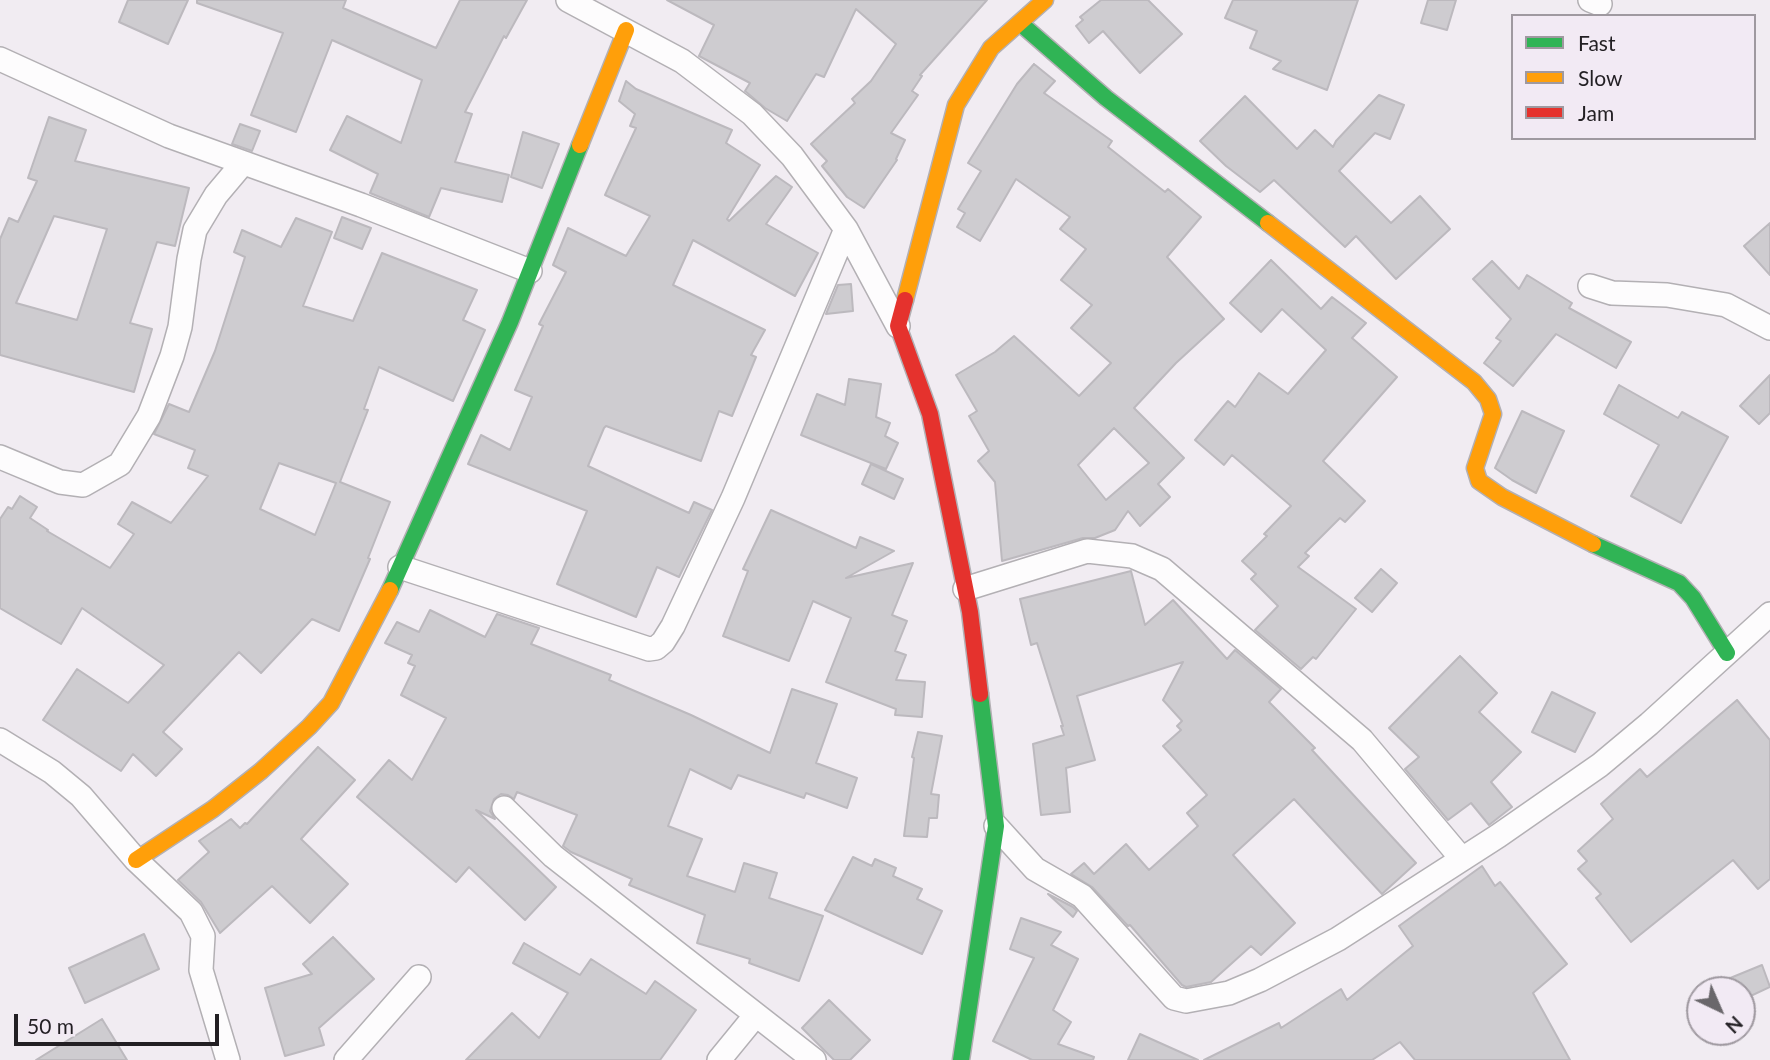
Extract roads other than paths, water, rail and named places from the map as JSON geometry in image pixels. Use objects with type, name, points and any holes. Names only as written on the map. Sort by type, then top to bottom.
[{"type":"street","points":[[568,0],[682,61],[752,114],[792,156],[846,229],[898,326],[930,414],[970,612],[996,826],[961,1060]]},
{"type":"street","points":[[898,326],[956,105],[991,48],[1042,1]]},
{"type":"street","points":[[1020,23],[1106,98],[1474,382],[1488,399],[1493,414],[1475,468],[1479,481],[1502,497],[1609,553],[1679,583],[1693,598],[1727,653]]},
{"type":"street","points":[[136,860],[232,794],[309,727],[331,704],[382,608],[505,334],[626,30]]},
{"type":"street","points":[[0,59],[169,136],[361,205],[530,271]]},
{"type":"street","points":[[0,457],[60,482],[83,485],[120,464],[149,416],[172,356],[180,327],[188,259],[195,230],[216,195],[243,163]]},
{"type":"street","points":[[400,567],[649,649],[656,648],[673,626],[733,498],[846,229]]},
{"type":"street","points":[[1590,286],[1612,293],[1667,295],[1726,305],[1770,328]]},
{"type":"street","points":[[965,589],[1087,551],[1132,556],[1163,569],[1362,740],[1462,859]]},
{"type":"street","points":[[996,826],[1035,869],[1082,896],[1174,998],[1186,1001],[1229,993],[1338,939],[1462,859],[1622,748],[1770,614]]},
{"type":"street","points":[[0,741],[52,772],[81,796],[136,860],[191,912],[203,936],[201,970],[228,1060]]},
{"type":"street","points":[[504,808],[553,856],[814,1060]]},
{"type":"street","points":[[346,1060],[419,977]]},
{"type":"street","points":[[719,1060],[755,1016]]}]
